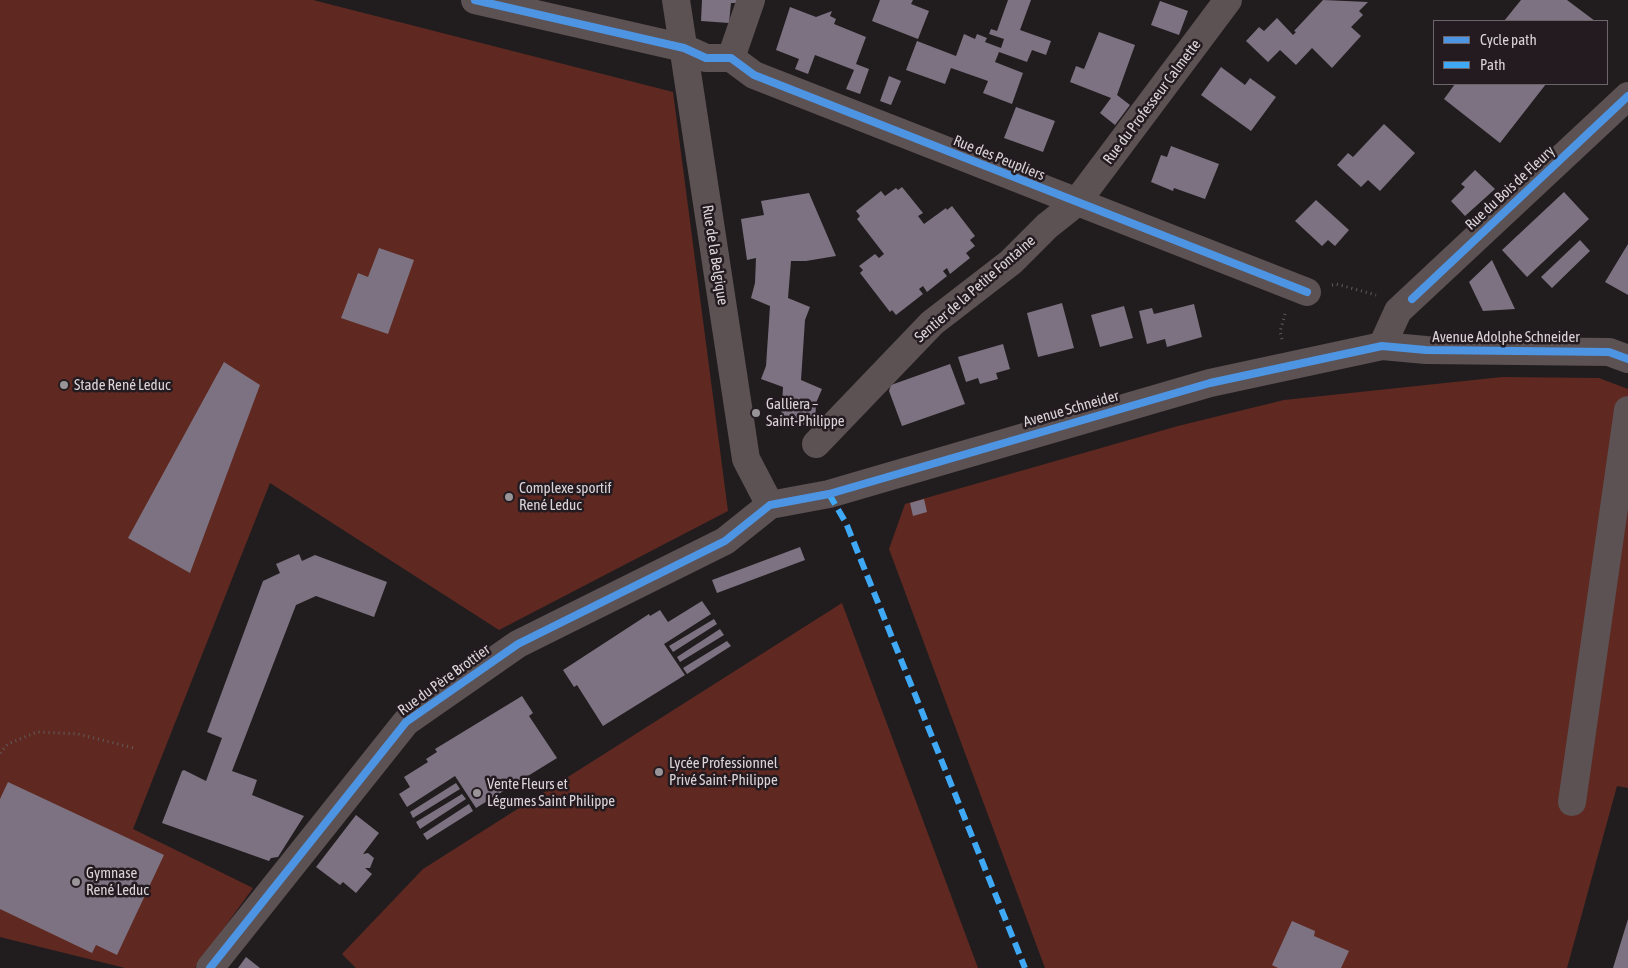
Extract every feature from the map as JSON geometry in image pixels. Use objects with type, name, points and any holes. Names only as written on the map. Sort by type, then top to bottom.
[{"type":"street","points":[[475,0],[684,48],[706,58],[732,58],[750,0]]},
{"type":"street","name":"Rue de la Belgique","points":[[676,0],[746,459],[770,505]]},
{"type":"street","name":"Rue du Professeur Calmette","points":[[1076,203],[1228,0]]},
{"type":"street","name":"Rue des Peupliers","points":[[732,58],[754,75],[1076,203],[1307,292]]},
{"type":"street","name":"Rue du Bois de Fleury","points":[[1382,346],[1398,312],[1628,96]]},
{"type":"street","name":"Sentier de la Petite Fontaine","points":[[816,444],[932,323],[1011,262],[1047,226],[1076,203]]},
{"type":"street","name":"Avenue Schneider","points":[[770,505],[829,494],[1210,383],[1382,346]]},
{"type":"street","name":"Avenue Adolphe Schneider","points":[[1382,346],[1426,350],[1609,352],[1628,359]]},
{"type":"street","points":[[1572,802],[1628,410]]},
{"type":"street","name":"Rue du Père Brottier","points":[[210,968],[406,722],[518,644],[725,541],[770,505]]},
{"type":"path","points":[[1307,292],[1336,284],[1385,298],[1398,312]]},
{"type":"path","points":[[1280,332],[1286,313]]},
{"type":"path","points":[[0,753],[8,744],[37,732],[78,734],[134,748]]},
{"type":"shaded area","name":"Complexe sportif René Leduc","points":[[0,0],[313,0],[673,92],[728,511],[499,630],[270,483],[133,829],[253,888],[195,968],[125,968],[0,937]]},
{"type":"shaded area","points":[[1502,377],[1599,378],[1628,389],[1628,788],[1617,786],[1567,968],[1045,968],[889,549],[905,504],[1178,426],[1284,400]]},
{"type":"shaded area","name":"Lycée Professionnel Privé Saint-Philippe","points":[[842,603],[978,968],[356,968],[342,954],[423,869]]},
{"type":"building","points":[[702,0],[736,0],[736,3],[731,3],[729,23],[701,21]]},
{"type":"building","points":[[880,0],[913,0],[911,4],[929,11],[918,39],[872,21]]},
{"type":"building","points":[[1008,0],[1031,0],[1020,30],[1051,41],[1046,55],[1032,50],[1027,62],[999,52],[995,62],[1023,73],[1012,104],[983,93],[988,81],[951,68],[945,84],[906,70],[917,41],[956,56],[964,34],[975,39],[977,34],[987,38],[985,42],[1001,48],[1004,39],[989,34],[991,29],[997,31]]},
{"type":"building","points":[[1323,0],[1368,2],[1359,11],[1363,15],[1351,27],[1361,36],[1332,68],[1312,48],[1296,65],[1280,50],[1268,62],[1246,41],[1259,27],[1264,31],[1277,18],[1293,35],[1296,32],[1294,31]]},
{"type":"building","points":[[1521,0],[1567,0],[1594,20],[1505,20]]},
{"type":"building","points":[[1160,1],[1188,11],[1179,35],[1151,25]]},
{"type":"building","points":[[790,7],[816,17],[832,11],[830,16],[836,19],[834,24],[866,37],[856,64],[869,69],[860,94],[846,89],[854,70],[815,55],[808,74],[795,69],[799,59],[776,50]]},
{"type":"building","points":[[1099,32],[1135,45],[1117,95],[1130,105],[1115,125],[1100,113],[1111,98],[1070,82],[1076,66],[1084,69]]},
{"type":"building","points":[[1221,67],[1245,85],[1250,78],[1276,97],[1251,131],[1201,95]]},
{"type":"building","points":[[889,76],[901,81],[891,105],[880,101]]},
{"type":"building","points":[[1454,85],[1545,85],[1500,143],[1444,99]]},
{"type":"building","points":[[1016,107],[1055,121],[1043,152],[1004,138]]},
{"type":"building","points":[[1384,124],[1415,153],[1380,191],[1368,180],[1361,187],[1337,165],[1348,153],[1353,157]]},
{"type":"building","points":[[1171,146],[1219,164],[1205,199],[1174,188],[1173,191],[1151,182],[1161,155],[1167,157]]},
{"type":"building","points":[[1475,170],[1495,189],[1465,216],[1451,201],[1465,187],[1461,184]]},
{"type":"building","points":[[902,187],[923,213],[918,216],[924,224],[946,208],[947,210],[952,206],[975,236],[970,240],[975,246],[966,253],[970,258],[950,274],[947,268],[943,271],[947,276],[927,292],[923,286],[919,289],[923,294],[896,315],[892,310],[890,312],[860,273],[863,270],[859,266],[875,254],[879,258],[884,254],[857,219],[860,216],[856,211],[881,191],[885,196],[896,188],[898,190]]},
{"type":"building","points":[[1564,192],[1589,219],[1527,277],[1502,250]]},
{"type":"building","points":[[809,193],[836,256],[806,261],[791,261],[788,298],[810,307],[805,320],[801,380],[822,389],[816,403],[815,426],[781,422],[783,387],[761,379],[766,366],[770,306],[751,298],[755,283],[756,258],[747,260],[741,219],[764,215],[761,201]]},
{"type":"building","points":[[1316,200],[1349,230],[1335,246],[1328,240],[1322,246],[1295,221]]},
{"type":"building","points":[[1580,240],[1590,251],[1552,288],[1541,277]]},
{"type":"building","points":[[1628,244],[1628,295],[1605,282]]},
{"type":"building","points":[[379,248],[414,260],[388,334],[341,318],[358,273],[368,277]]},
{"type":"building","points":[[1492,260],[1515,309],[1483,311],[1469,282]]},
{"type":"building","points":[[1062,303],[1074,348],[1038,357],[1027,313]]},
{"type":"building","points":[[1194,304],[1202,337],[1167,347],[1165,339],[1147,344],[1139,311],[1152,308],[1154,314]]},
{"type":"building","points":[[1124,306],[1133,338],[1100,347],[1091,315]]},
{"type":"building","points":[[1003,344],[1010,369],[996,373],[998,379],[980,384],[978,378],[966,382],[958,357]]},
{"type":"building","points":[[224,362],[260,385],[190,573],[128,538]]},
{"type":"building","points":[[950,364],[965,404],[902,426],[889,391],[891,385]]},
{"type":"building","points":[[924,499],[927,512],[913,516],[910,503]]},
{"type":"building","points":[[800,547],[805,560],[717,593],[712,580]]},
{"type":"building","points":[[299,554],[302,561],[315,555],[387,582],[374,617],[316,596],[296,605],[232,771],[257,780],[252,795],[304,816],[278,857],[271,858],[269,861],[162,823],[182,771],[184,770],[206,781],[222,738],[207,732],[263,581],[280,573],[276,564]]},
{"type":"building","points":[[702,601],[711,614],[664,644],[685,675],[603,726],[577,685],[574,687],[563,670],[649,614],[650,616],[660,610],[668,622]]},
{"type":"building","points":[[714,619],[717,624],[673,652],[669,646]]},
{"type":"building","points":[[720,629],[724,635],[680,662],[677,657]]},
{"type":"building","points":[[727,641],[731,646],[687,674],[683,668]]},
{"type":"building","points":[[522,696],[533,713],[529,716],[557,758],[476,808],[455,776],[407,807],[399,794],[410,787],[404,777],[428,762],[426,759],[437,752],[435,749]]},
{"type":"building","name":"Gymnase René Leduc","points":[[8,782],[164,855],[117,955],[96,945],[92,953],[0,909],[0,799]]},
{"type":"building","points":[[456,783],[460,789],[413,818],[410,812]]},
{"type":"building","points":[[462,794],[466,799],[420,829],[416,822]]},
{"type":"building","points":[[469,804],[473,811],[427,840],[423,834]]},
{"type":"building","points":[[356,815],[379,833],[363,854],[368,853],[374,858],[370,868],[365,868],[372,874],[356,893],[343,882],[340,885],[316,867]]},
{"type":"building","points":[[1628,919],[1628,968],[1613,968]]},
{"type":"building","points":[[1292,921],[1315,931],[1314,936],[1349,951],[1341,968],[1278,968],[1272,965]]},
{"type":"building","points":[[246,957],[260,968],[238,968]]},
{"type":"marked path","points":[[829,494],[846,523],[1025,968]]},
{"type":"cycle path","points":[[475,0],[684,48],[706,58],[731,58],[754,75],[1307,292]]},
{"type":"cycle path","points":[[1412,299],[1628,96]]},
{"type":"cycle path","points":[[210,968],[406,722],[518,644],[725,541],[770,505],[829,494],[1210,383],[1382,346],[1426,350],[1609,352],[1628,359]]},
{"type":"place","name":"Stade René Leduc","points":[[64,385]]},
{"type":"place","name":"Galliera – Saint-Philippe","points":[[756,413]]},
{"type":"place","name":"Complexe sportif René Leduc","points":[[509,497]]},
{"type":"place","name":"Lycée Professionnel Privé Saint-Philippe","points":[[659,772]]},
{"type":"place","name":"Vente Fleurs et Légumes Saint Philippe","points":[[477,793]]},
{"type":"place","name":"Gymnase René Leduc","points":[[76,882]]}]
